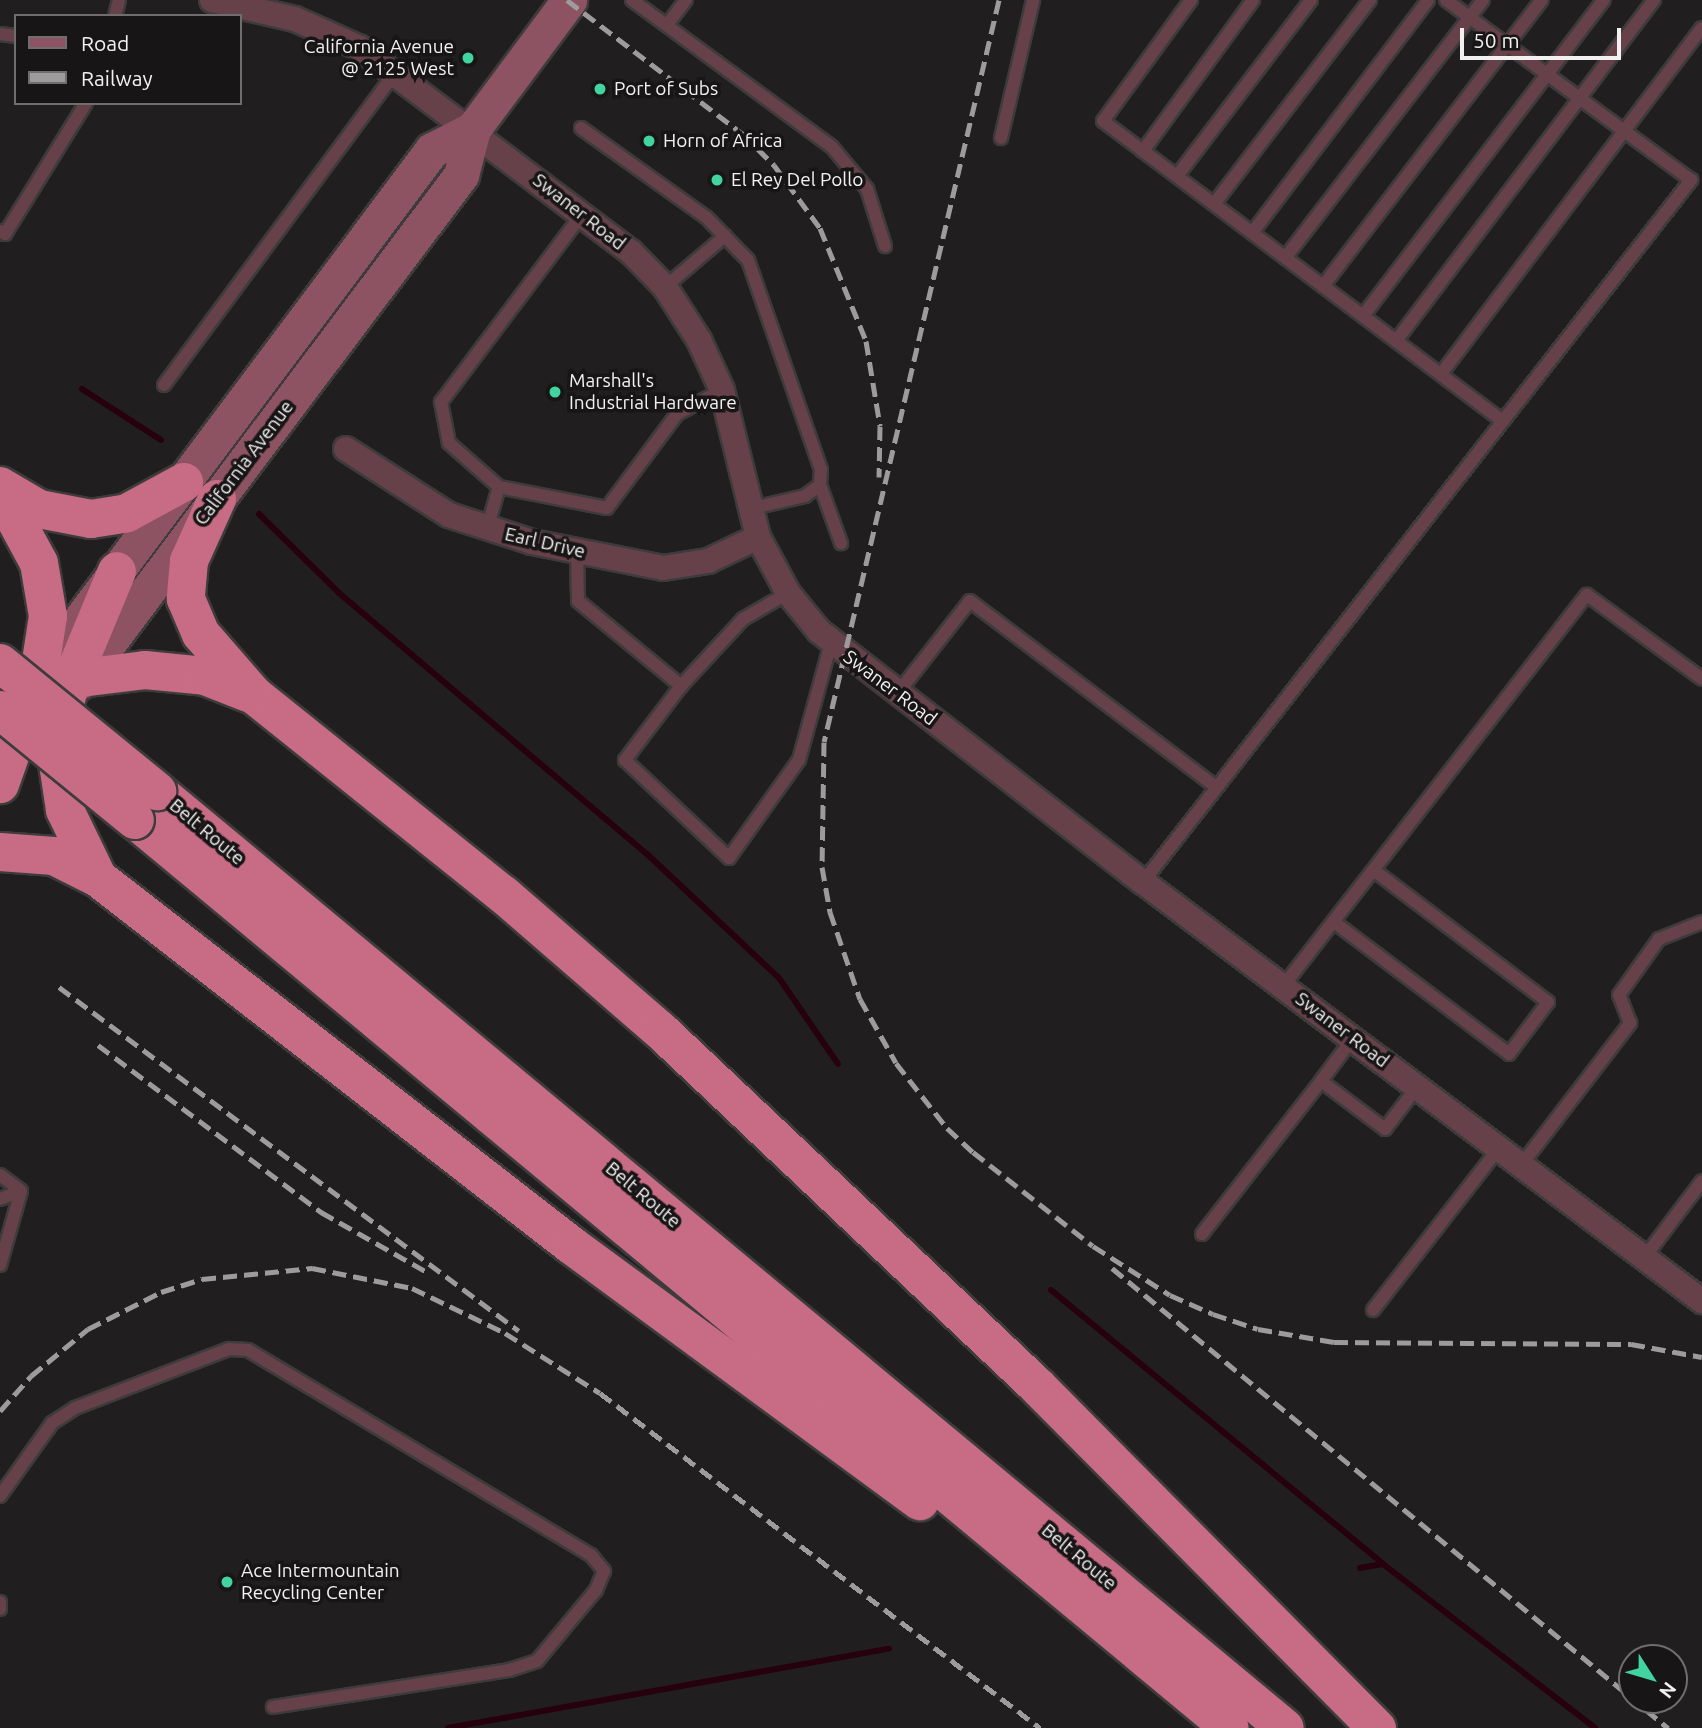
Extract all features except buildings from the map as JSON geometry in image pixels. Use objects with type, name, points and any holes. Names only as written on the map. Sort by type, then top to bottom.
[{"type":"highway","points":[[0,489],[54,514],[91,519],[143,506],[184,482]]},
{"type":"highway","points":[[0,489],[31,541],[47,589],[44,691],[55,744],[59,787],[74,832],[98,878]]},
{"type":"highway","points":[[217,499],[189,561],[186,599],[201,634],[254,695],[504,895],[660,1030],[1036,1385],[1377,1728]]},
{"type":"highway","points":[[0,786],[44,691],[117,571]]},
{"type":"highway","name":"Belt Route","points":[[0,663],[146,805],[1230,1728]]},
{"type":"highway","points":[[44,691],[121,671],[175,671],[205,676],[254,695]]},
{"type":"highway","name":"Belt Route","points":[[44,691],[146,805],[1285,1728]]},
{"type":"highway","points":[[0,852],[54,856],[98,878],[722,1358],[961,1530],[1090,1611]]},
{"type":"main road","name":"California Avenue","points":[[44,691],[217,499],[461,176],[473,129],[569,0]]},
{"type":"main road","name":"California Avenue","points":[[117,571],[432,150],[473,129]]},
{"type":"street","name":"Swaner Road","points":[[212,0],[295,19],[360,48],[473,129],[631,252],[665,288],[699,340],[722,390],[748,509],[758,537],[788,593],[831,643],[1143,882],[1284,985],[1702,1301]]},
{"type":"street","name":"Earl Drive","points":[[346,449],[414,496],[487,529],[577,552],[663,568],[687,567],[758,537]]},
{"type":"lane","points":[[632,0],[779,105],[854,169],[867,189],[885,246]]},
{"type":"lane","points":[[667,25],[686,0]]},
{"type":"lane","points":[[1001,138],[1033,0]]},
{"type":"lane","points":[[1191,0],[1103,121],[1500,419]]},
{"type":"lane","points":[[1143,151],[1253,0]]},
{"type":"lane","points":[[1177,176],[1311,0]]},
{"type":"lane","points":[[1214,204],[1370,0]]},
{"type":"lane","points":[[1252,233],[1428,0]]},
{"type":"lane","points":[[1143,882],[1500,419],[1697,179],[1624,131],[1446,0]]},
{"type":"lane","points":[[1285,258],[1483,0]]},
{"type":"lane","points":[[1323,286],[1542,0]]},
{"type":"lane","points":[[1363,316],[1604,0]]},
{"type":"lane","points":[[1396,341],[1654,0]]},
{"type":"lane","points":[[1441,374],[1702,28]]},
{"type":"lane","points":[[164,385],[395,73]]},
{"type":"lane","points":[[0,231],[5,234],[85,105]]},
{"type":"lane","points":[[581,128],[725,236],[748,260],[821,470],[820,485],[841,543]]},
{"type":"lane","points":[[582,214],[441,402],[449,443],[499,487],[607,508],[677,414],[722,390]]},
{"type":"lane","points":[[665,288],[725,236]]},
{"type":"lane","points":[[748,509],[805,496],[820,485]]},
{"type":"lane","points":[[487,529],[499,487]]},
{"type":"lane","points":[[577,552],[578,601],[681,686]]},
{"type":"lane","points":[[788,593],[743,619],[681,686],[625,760],[729,858],[799,760],[831,643]]},
{"type":"lane","points":[[1284,985],[1375,871],[1587,594],[1702,679]]},
{"type":"lane","points":[[897,694],[970,601],[1216,787]]},
{"type":"lane","points":[[1334,922],[1509,1054],[1548,1002],[1375,871]]},
{"type":"lane","points":[[1522,1164],[1630,1023],[1619,995],[1660,939],[1702,922]]},
{"type":"lane","points":[[1202,1234],[1353,1038]]},
{"type":"lane","points":[[1321,1081],[1385,1129],[1418,1087]]},
{"type":"lane","points":[[1373,1310],[1500,1147]]},
{"type":"lane","points":[[0,1175],[21,1191]]},
{"type":"lane","points":[[1644,1258],[1702,1181]]},
{"type":"lane","points":[[0,1199],[21,1191]]},
{"type":"lane","points":[[0,1265],[21,1191]]},
{"type":"lane","points":[[0,1496],[5,1483],[52,1423],[75,1408],[229,1349],[248,1350],[591,1555],[604,1571],[596,1590],[537,1661],[509,1670],[273,1707]]},
{"type":"lane","points":[[0,1602],[0,1609]]},
{"type":"waterway","points":[[82,389],[161,440]]},
{"type":"waterway","points":[[259,514],[339,593],[647,854],[779,978],[838,1064]]},
{"type":"waterway","points":[[1051,1290],[1383,1564],[1595,1728]]},
{"type":"waterway","points":[[1360,1568],[1383,1564]]},
{"type":"waterway","points":[[448,1728],[889,1649]]},
{"type":"railway","points":[[567,0],[743,134],[774,165],[820,228],[866,341],[880,426],[879,477]]},
{"type":"railway","points":[[999,0],[824,742],[822,867],[830,912],[860,999],[896,1063],[947,1128],[973,1152],[1093,1246],[1170,1295],[1213,1314],[1258,1329],[1334,1342],[1631,1344],[1702,1357]]},
{"type":"railway","points":[[59,987],[519,1331]]},
{"type":"railway","points":[[98,1045],[321,1212],[429,1273]]},
{"type":"railway","points":[[0,1411],[31,1376],[88,1329],[161,1292],[202,1279],[312,1268],[412,1288],[505,1333],[600,1393],[1040,1728]]},
{"type":"railway","points":[[1112,1268],[1668,1728]]},
{"type":"place","name":"California Avenue @ 2125 West","points":[[468,58]]},
{"type":"place","name":"Port of Subs","points":[[600,89]]},
{"type":"place","name":"Horn of Africa","points":[[649,141]]},
{"type":"place","name":"El Rey Del Pollo","points":[[717,180]]},
{"type":"place","name":"Marshall's Industrial Hardware","points":[[555,392]]},
{"type":"place","name":"Ace Intermountain Recycling Center","points":[[227,1582]]}]
